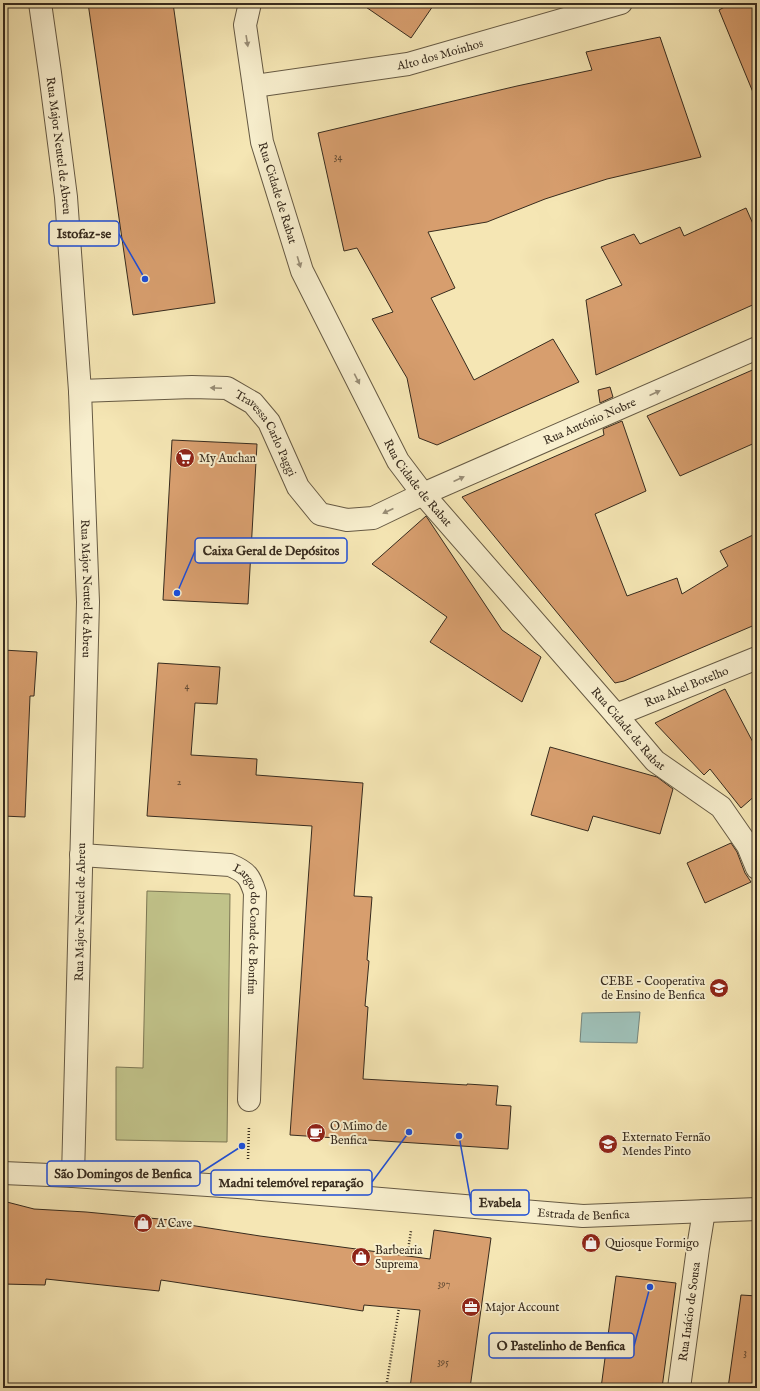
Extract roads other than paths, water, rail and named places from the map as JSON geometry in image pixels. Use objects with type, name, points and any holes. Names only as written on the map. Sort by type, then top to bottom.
[{"type":"street","name":"Rua Major Neutel de Abreu","points":[[40,3],[66,197],[80,391],[88,602],[73,1176]]},
{"type":"street","name":"Rua Cidade de Rabat","points":[[250,3],[245,25],[262,142],[302,271],[398,461],[423,494],[655,761],[721,807],[748,846],[757,868]]},
{"type":"street","name":"Alto dos Moinhos","points":[[254,86],[408,64],[622,3]]},
{"type":"street","name":"Rua António Nobre","points":[[423,494],[757,348]]},
{"type":"street","name":"Travessa Carlo Paggi","points":[[80,391],[192,387],[227,388],[253,403],[269,422],[298,487],[320,514],[347,520],[374,518],[423,494]]},
{"type":"street","name":"Rua Abel Botelho","points":[[616,715],[757,658]]},
{"type":"street","name":"Largo do Conde de Bonfim","points":[[81,855],[230,865],[242,870],[250,879],[255,893],[249,1100]]},
{"type":"street","name":"Estrada de Benfica","points":[[3,1173],[73,1176],[248,1188],[584,1216],[757,1209]]},
{"type":"street","name":"Rua Inácio de Sousa","points":[[679,1388],[704,1211]]},
{"type":"water","points":[[640,1012],[637,1043],[580,1042],[582,1013]]},
{"type":"place","name":"Istofaz-se","points":[[145,279]]},
{"type":"place","name":"My Auchan","points":[[185,458]]},
{"type":"place","name":"Caixa Geral de Depósitos","points":[[177,593]]},
{"type":"place","name":"CEBE - Cooperativa de Ensino de Benfica","points":[[719,988]]},
{"type":"place","name":"Madni telemóvel reparação","points":[[409,1132]]},
{"type":"place","name":"O Mimo de Benfica","points":[[316,1133]]},
{"type":"place","name":"Evabela","points":[[459,1136]]},
{"type":"place","name":"Externato Fernão Mendes Pinto","points":[[608,1144]]},
{"type":"place","name":"São Domingos de Benfica","points":[[242,1146]]},
{"type":"place","name":"A Cave","points":[[143,1223]]},
{"type":"place","name":"Quiosque Formigo","points":[[591,1243]]},
{"type":"place","name":"Barbearia Suprema","points":[[361,1257]]},
{"type":"place","name":"O Pastelinho de Benfica","points":[[650,1287]]},
{"type":"place","name":"Major Account","points":[[471,1307]]}]
